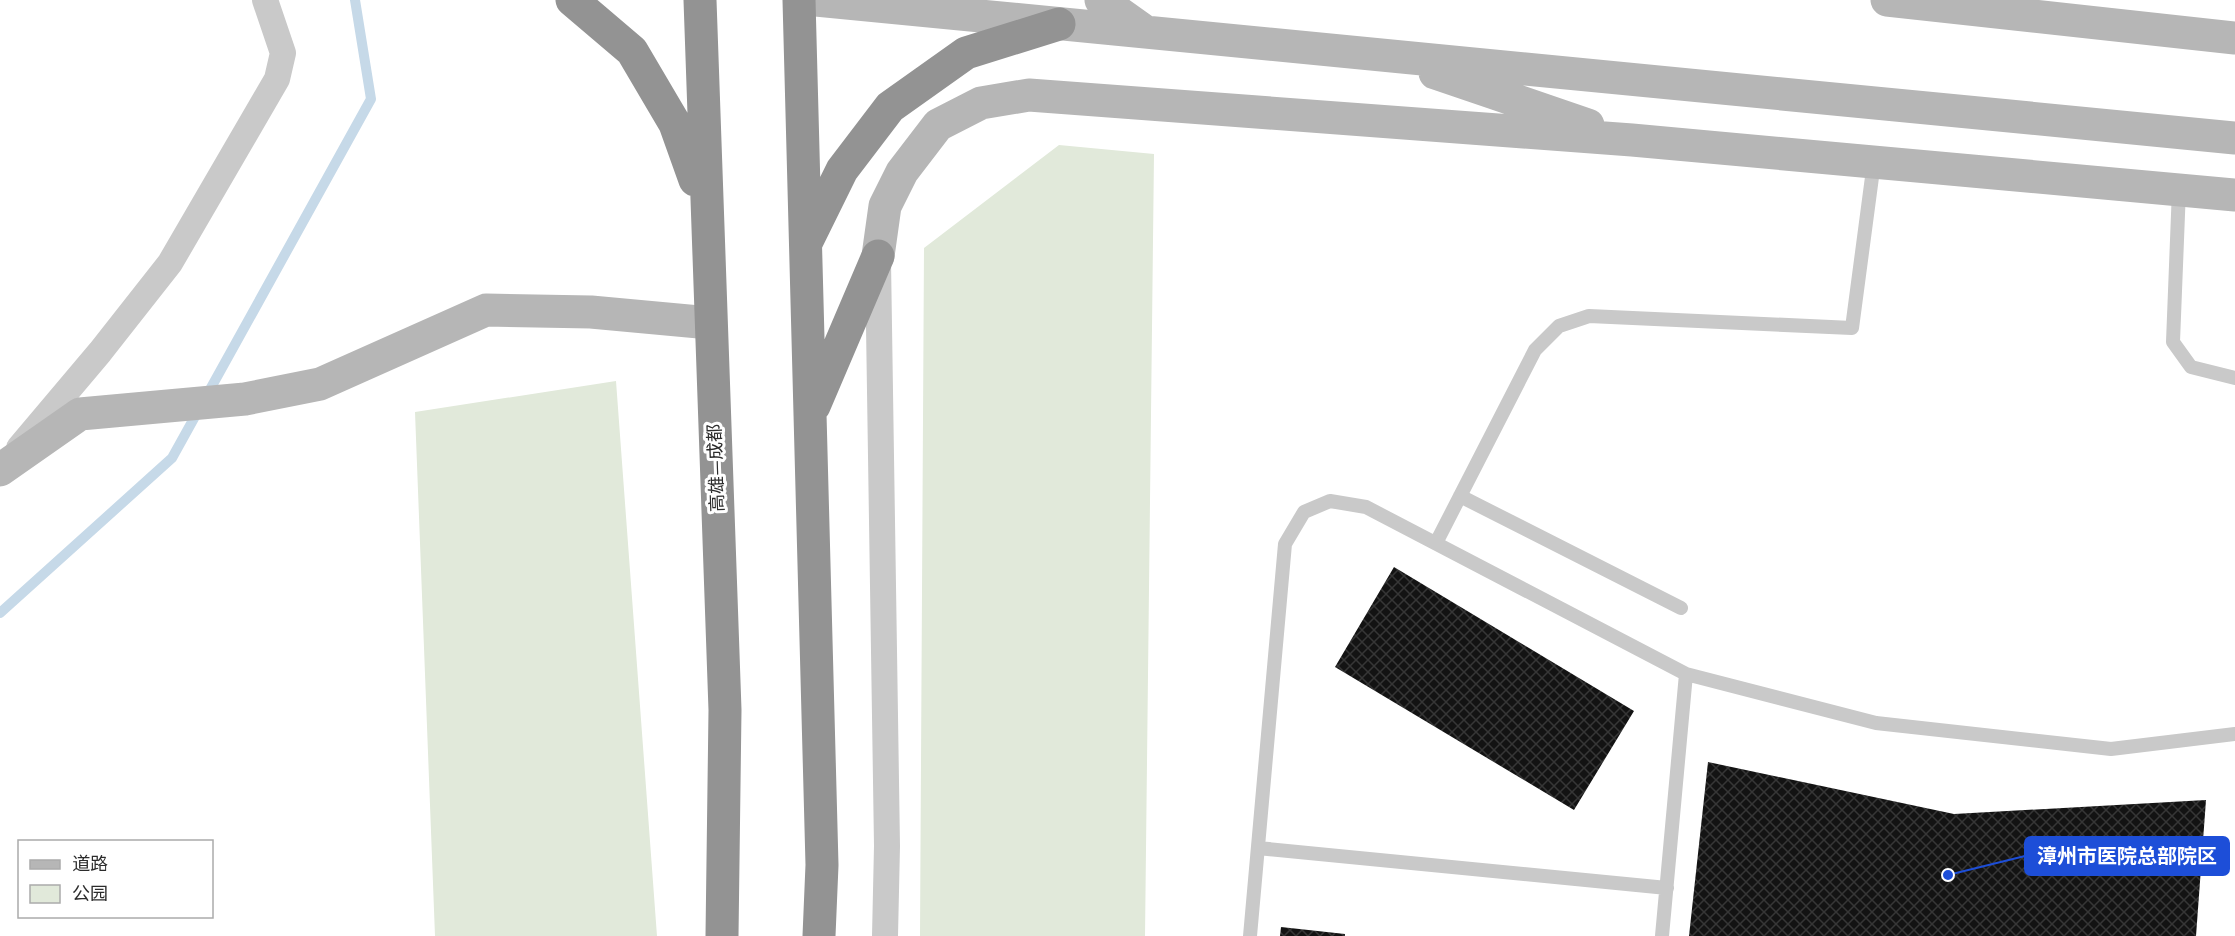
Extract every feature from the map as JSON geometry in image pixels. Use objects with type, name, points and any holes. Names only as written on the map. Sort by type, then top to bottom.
[{"type":"highway","points":[[572,0],[632,51],[675,124],[706,211]]},
{"type":"highway","name":"高雄—成都","points":[[700,0],[724,710],[722,936]]},
{"type":"highway","points":[[799,0],[822,865],[819,936]]},
{"type":"highway","points":[[805,245],[842,170],[890,107],[966,53],[1059,24]]},
{"type":"highway","points":[[810,416],[878,256]]},
{"type":"street","points":[[1,469],[100,352],[170,263],[277,79],[283,53],[265,0]]},
{"type":"street","points":[[816,0],[2235,138]]},
{"type":"street","points":[[1101,0],[1146,32]]},
{"type":"street","points":[[1887,0],[2235,38]]},
{"type":"street","points":[[1382,55],[1632,140]]},
{"type":"street","points":[[885,936],[887,846],[878,256],[885,206],[902,172],[938,125],[981,103],[1029,95],[1632,140],[2235,195]]},
{"type":"street","points":[[2180,189],[2235,179]]},
{"type":"street","points":[[2180,189],[2235,209]]},
{"type":"street","points":[[1,469],[80,414],[245,399],[320,384],[486,310],[591,312],[710,323]]},
{"type":"lane","points":[[1436,543],[1535,350],[1558,326],[1589,316],[1852,328],[1874,162]]},
{"type":"lane","points":[[2180,189],[2173,342],[2191,367],[2235,378]]},
{"type":"lane","points":[[1460,496],[1681,608]]},
{"type":"lane","points":[[1250,936],[1285,544],[1304,512],[1330,501],[1366,507],[1686,674],[1876,723],[2111,748],[2235,734]]},
{"type":"lane","points":[[1662,936],[1686,674]]},
{"type":"lane","points":[[1258,848],[1667,888]]},
{"type":"green space","points":[[1059,145],[1154,154],[1145,936],[920,936],[924,248]]},
{"type":"green space","points":[[616,381],[657,936],[435,936],[415,412]]},
{"type":"building","points":[[1394,567],[1634,711],[1574,810],[1335,667]]},
{"type":"building","points":[[1708,762],[1954,814],[2206,800],[2196,936],[1689,936]]},
{"type":"building","points":[[1281,927],[1345,934],[1345,936],[1280,936]]},
{"type":"waterway","points":[[0,613],[172,458],[371,99],[355,0]]},
{"type":"place","name":"漳州市医院总部院区","points":[[1948,875]]}]
